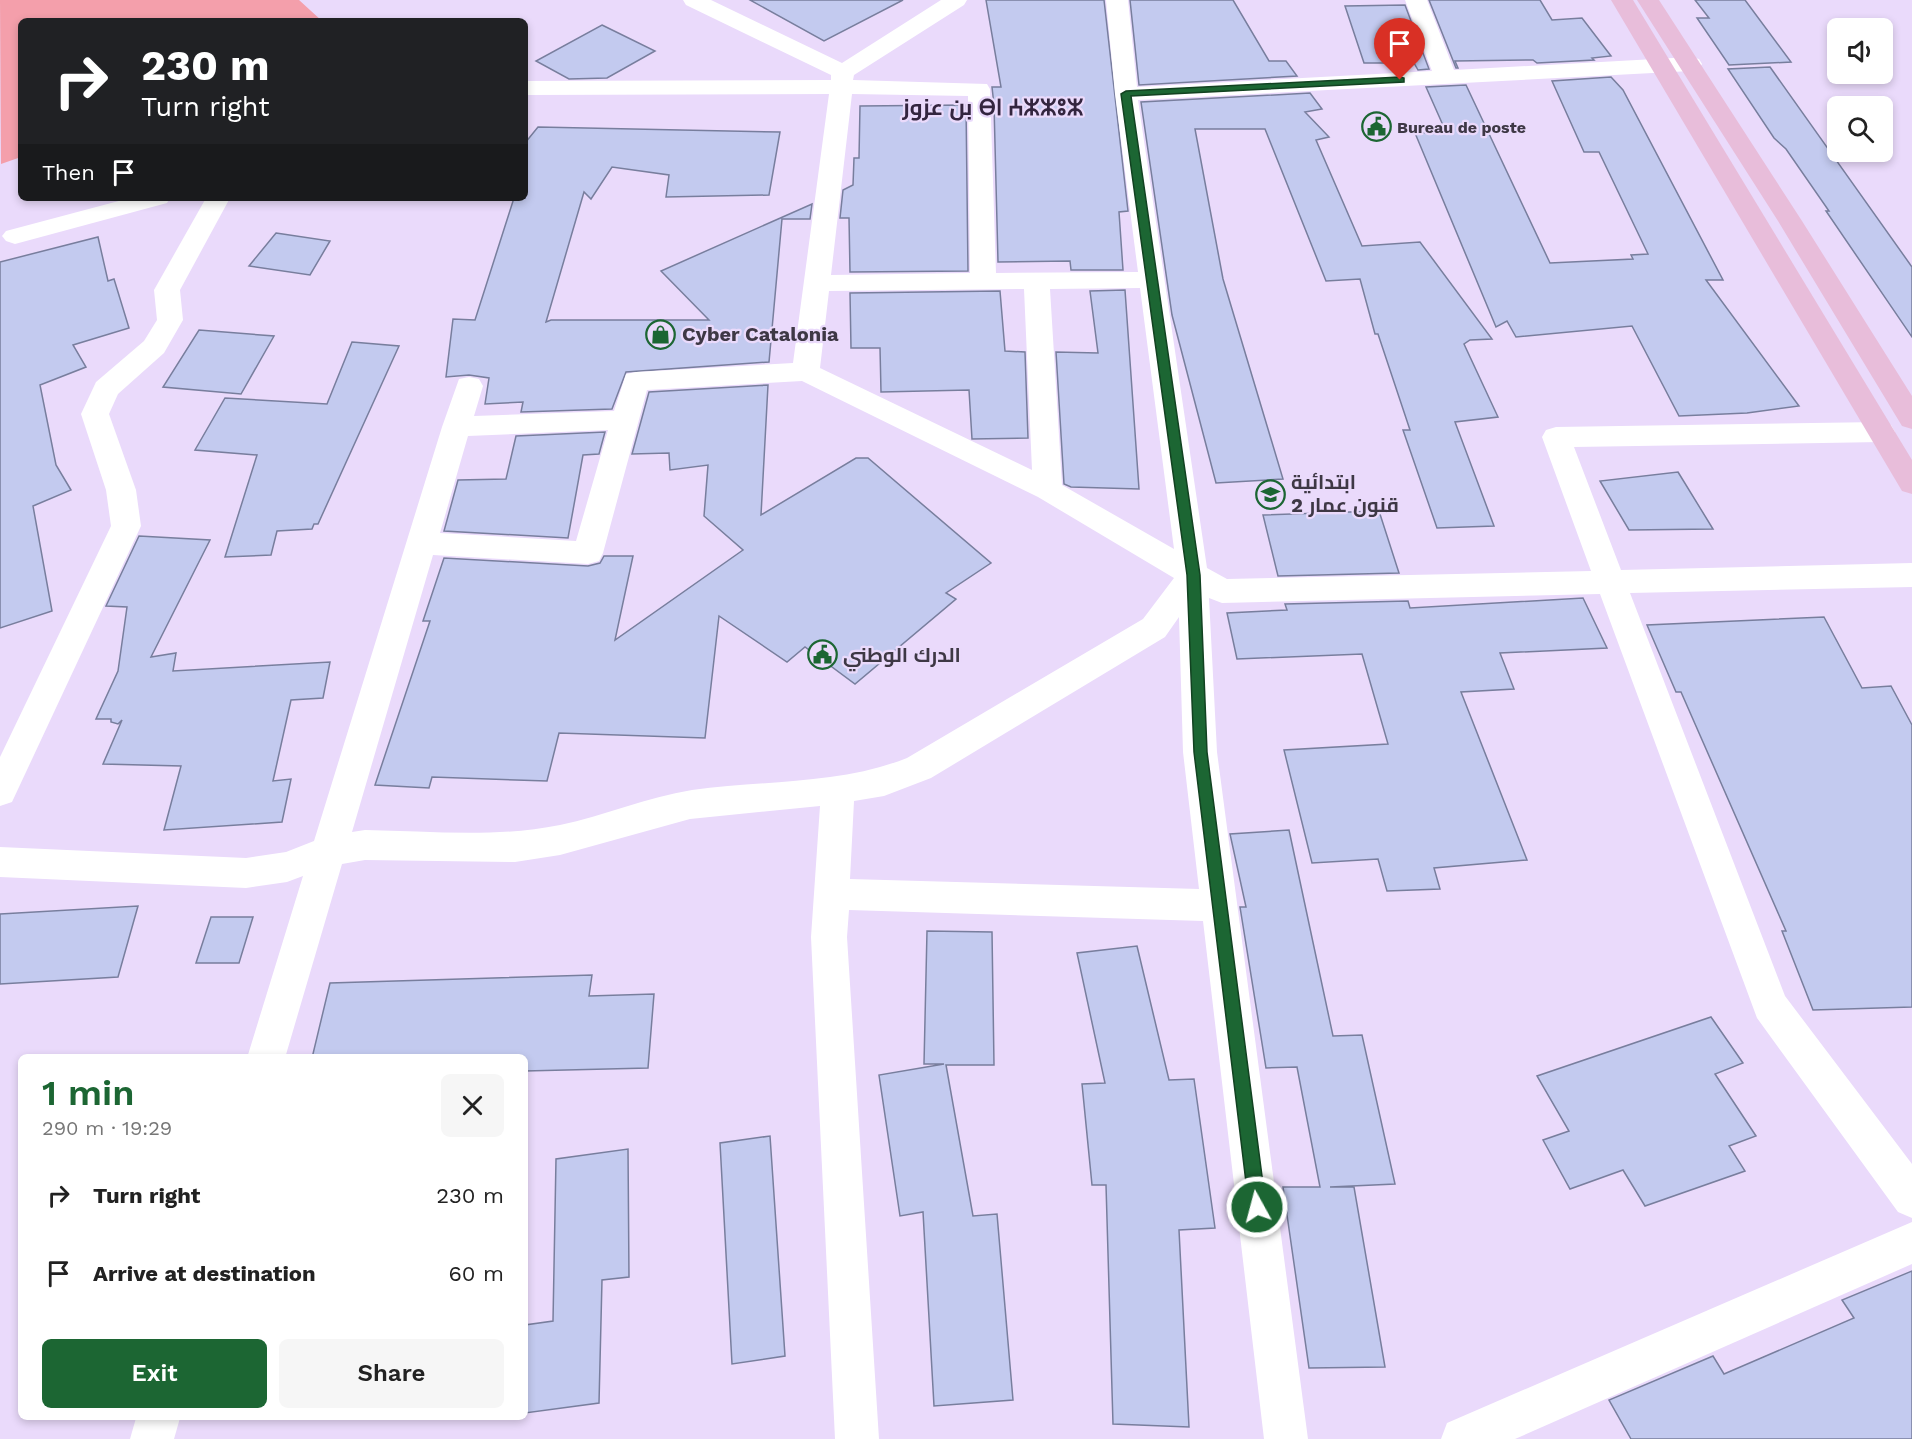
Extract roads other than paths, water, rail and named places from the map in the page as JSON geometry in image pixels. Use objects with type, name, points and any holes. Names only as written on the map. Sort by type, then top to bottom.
[{"type":"main road","points":[[1622,0],[1912,484]]},
{"type":"main road","points":[[1648,0],[1691,64],[1912,419]]},
{"type":"street","points":[[694,0],[842,80]]},
{"type":"street","points":[[806,372],[842,80],[956,0]]},
{"type":"street","points":[[1117,0],[1126,94],[1193,575],[1200,752],[1286,1439]]},
{"type":"street","points":[[1416,0],[1446,77]]},
{"type":"street","points":[[1126,94],[1691,64]]},
{"type":"street","points":[[528,88],[842,80],[979,89],[983,280]]},
{"type":"street","points":[[15,236],[148,201]]},
{"type":"street","points":[[0,792],[126,526],[121,490],[95,414],[106,389],[154,346],[170,320],[167,290],[216,201]]},
{"type":"street","points":[[1037,280],[1048,490]]},
{"type":"street","points":[[817,283],[1152,280]]},
{"type":"street","points":[[421,543],[588,553],[636,381],[806,372],[1048,490],[1222,591],[1912,575]]},
{"type":"street","points":[[267,1054],[469,386]]},
{"type":"street","points":[[456,427],[625,420]]},
{"type":"street","points":[[1881,432],[1556,437],[1608,582],[1770,1006],[1912,1198]]},
{"type":"street","points":[[0,862],[246,873],[287,867],[328,851],[365,845],[516,847],[560,840],[690,805],[838,790],[884,782],[919,768],[1154,628],[1193,575]]},
{"type":"street","points":[[838,790],[829,937],[856,1439]]},
{"type":"street","points":[[832,894],[1220,906]]},
{"type":"street","points":[[1463,1439],[1912,1244]]},
{"type":"street","points":[[152,1439],[157,1420]]},
{"type":"place","name":"Bureau de poste","points":[[1376,127]]},
{"type":"place","name":"Cyber Catalonia","points":[[661,334]]},
{"type":"place","name":"ابتدائية قنون عمار 2","points":[[1270,494]]},
{"type":"place","name":"الدرك الوطني","points":[[822,655]]},
{"type":"district","name":"بن عزوز ⴱⵏ ⵄⵣⵣⵓⵣ","points":[[993,107]]}]
